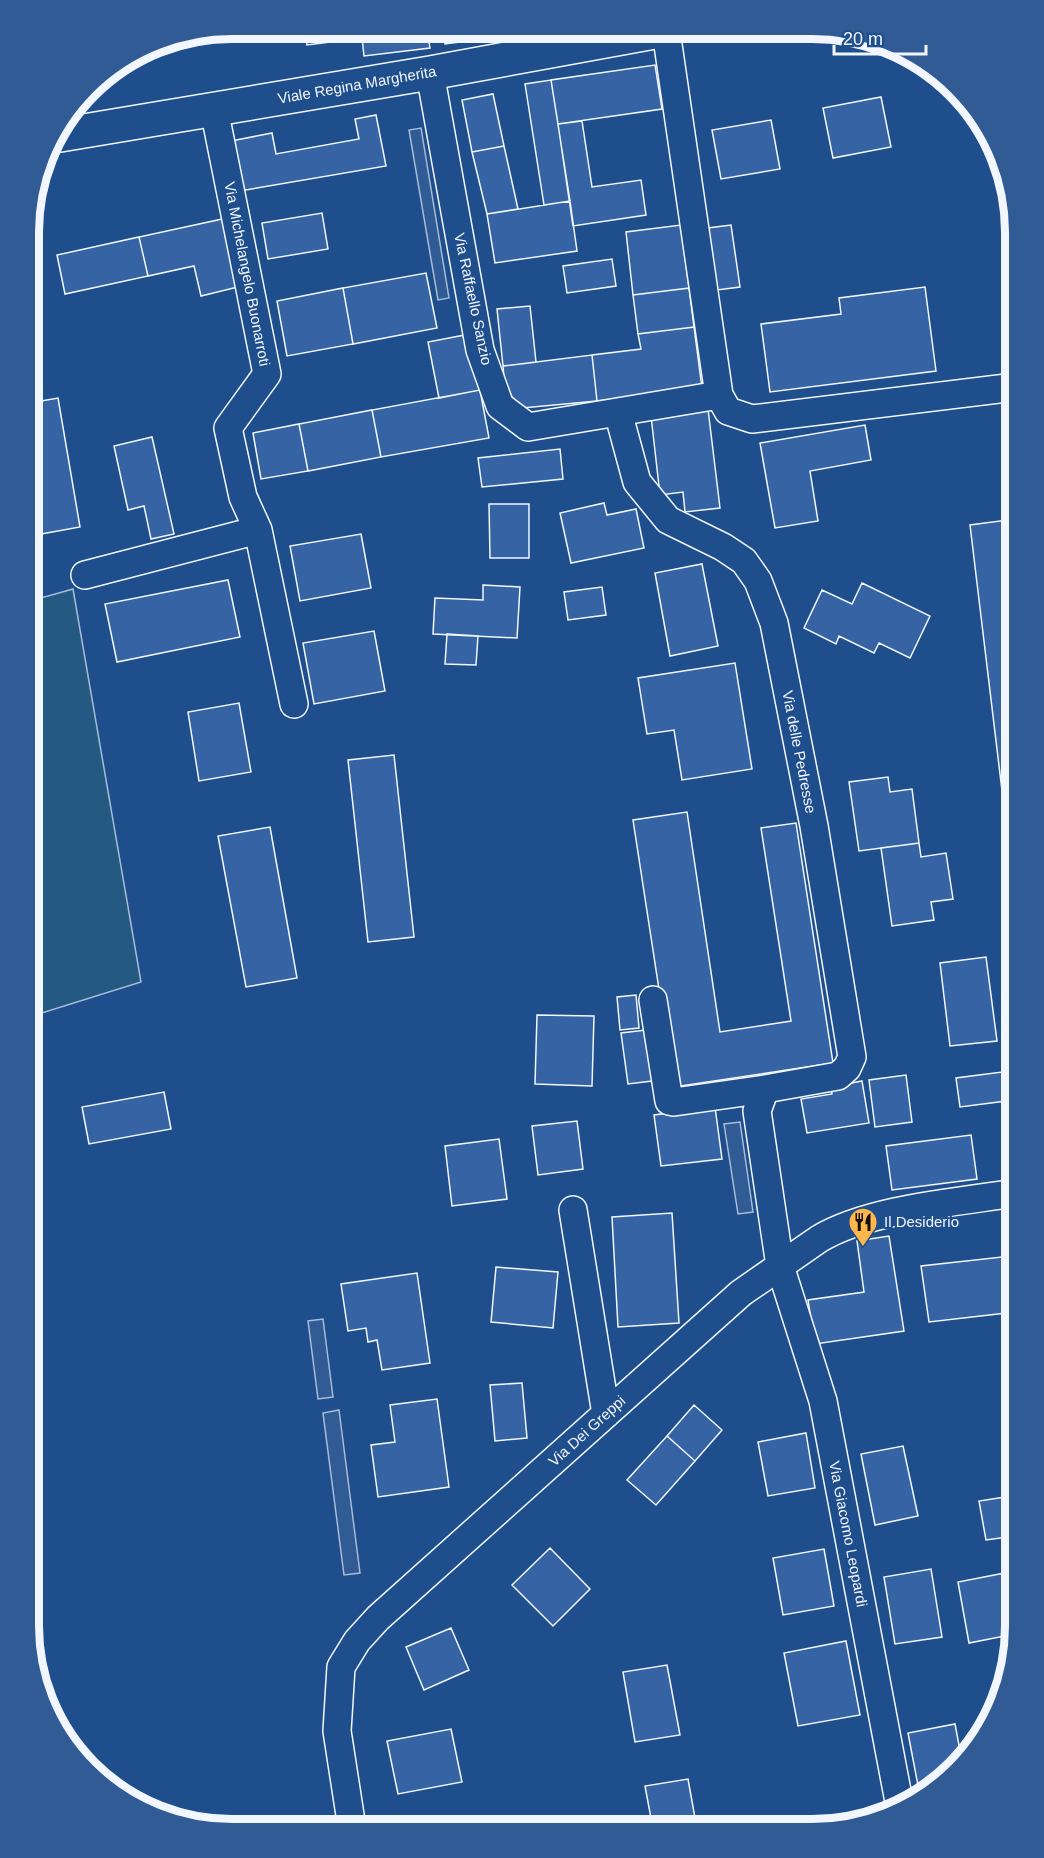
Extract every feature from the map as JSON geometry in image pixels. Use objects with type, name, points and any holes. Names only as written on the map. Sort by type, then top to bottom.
[{"type":"street","name":"Viale Regina Margherita","points":[[66,134],[616,39]]},
{"type":"street","points":[[667,39],[718,395],[728,411],[752,418],[1005,388]]},
{"type":"street","name":"Via Raffaello Sanzio","points":[[429,73],[480,350],[500,406],[528,427],[718,395]]},
{"type":"street","name":"Via Michelangelo Buonarroti","points":[[214,109],[267,374],[228,428],[243,497],[258,530],[294,704]]},
{"type":"street","name":"Via delle Pedresse","points":[[618,412],[637,482],[668,520],[723,547],[744,561],[758,580],[774,623],[814,826],[852,1057],[848,1068],[838,1076],[765,1089],[669,1101],[653,1000]]},
{"type":"street","points":[[85,575],[258,530]]},
{"type":"street","points":[[765,1089],[757,1111],[780,1266]]},
{"type":"street","name":"Via Dei Greppi","points":[[351,1819],[337,1731],[341,1667],[357,1641],[378,1618],[741,1293],[780,1266],[831,1232],[853,1224],[889,1213],[1005,1195]]},
{"type":"street","points":[[573,1210],[606,1414]]},
{"type":"street","name":"Via Giacomo Leopardi","points":[[780,1266],[823,1401],[898,1798]]},
{"type":"shaded area","points":[[421,128],[449,298],[438,300],[409,130]]},
{"type":"shaded area","points":[[73,589],[141,982],[39,1014],[39,598]]},
{"type":"shaded area","points":[[740,1122],[753,1212],[738,1214],[724,1124]]},
{"type":"shaded area","points":[[323,1319],[333,1397],[318,1399],[308,1321]]},
{"type":"shaded area","points":[[339,1410],[360,1573],[344,1575],[323,1413]]},
{"type":"building","points":[[306,39],[354,39],[307,45]]},
{"type":"building","points":[[362,39],[428,39],[430,48],[364,56]]},
{"type":"building","points":[[444,39],[482,39],[445,44]]},
{"type":"building","points":[[655,65],[662,109],[558,124],[551,80]]},
{"type":"building","points":[[551,80],[570,201],[544,205],[525,84]]},
{"type":"building","points":[[493,94],[504,146],[472,152],[462,100]]},
{"type":"building","points":[[881,97],[891,147],[833,158],[823,108]]},
{"type":"building","points":[[376,115],[386,166],[240,191],[231,141],[272,133],[276,154],[359,139],[355,119]]},
{"type":"building","points":[[771,120],[780,169],[721,179],[712,130]]},
{"type":"building","points":[[582,121],[592,187],[641,180],[646,215],[573,226],[558,124]]},
{"type":"building","points":[[504,146],[518,209],[487,214],[472,152]]},
{"type":"building","points":[[570,201],[577,251],[495,263],[487,214]]},
{"type":"building","points":[[322,213],[328,249],[268,259],[262,223]]},
{"type":"building","points":[[227,218],[242,286],[201,296],[194,266],[148,276],[139,237]]},
{"type":"building","points":[[681,225],[689,288],[633,295],[626,232]]},
{"type":"building","points":[[731,225],[740,287],[717,290],[708,228]]},
{"type":"building","points":[[139,237],[148,276],[65,294],[57,255]]},
{"type":"building","points":[[612,259],[616,286],[567,293],[563,266]]},
{"type":"building","points":[[39,270],[42,290],[39,290]]},
{"type":"building","points":[[426,273],[437,328],[353,344],[343,288]]},
{"type":"building","points":[[925,287],[936,371],[770,392],[761,324],[841,314],[839,298]]},
{"type":"building","points":[[343,288],[353,344],[287,356],[277,301]]},
{"type":"building","points":[[689,288],[694,327],[638,334],[633,295]]},
{"type":"building","points":[[530,306],[536,362],[503,366],[497,309]]},
{"type":"building","points":[[694,327],[702,388],[597,401],[592,355],[641,349],[638,334]]},
{"type":"building","points":[[470,334],[480,390],[439,398],[428,342]]},
{"type":"building","points":[[592,355],[597,401],[522,408],[505,389],[503,366]]},
{"type":"building","points":[[480,390],[489,438],[381,457],[372,410]]},
{"type":"building","points":[[58,398],[80,527],[39,534],[39,401]]},
{"type":"building","points":[[708,409],[720,508],[685,512],[683,492],[660,495],[651,416]]},
{"type":"building","points":[[372,410],[381,457],[308,471],[299,424]]},
{"type":"building","points":[[299,424],[308,471],[261,479],[253,433]]},
{"type":"building","points":[[865,425],[871,460],[810,471],[818,521],[775,528],[760,443]]},
{"type":"building","points":[[152,437],[174,534],[151,539],[144,506],[128,510],[114,446]]},
{"type":"building","points":[[560,449],[563,479],[482,487],[478,458]]},
{"type":"building","points":[[604,503],[607,515],[636,509],[644,548],[571,563],[560,513]]},
{"type":"building","points":[[489,504],[529,504],[529,558],[490,558]]},
{"type":"building","points":[[1005,520],[1005,816],[970,525]]},
{"type":"building","points":[[361,534],[371,588],[300,601],[290,546]]},
{"type":"building","points":[[702,564],[718,646],[670,656],[655,573]]},
{"type":"building","points":[[228,580],[240,637],[117,662],[105,604]]},
{"type":"building","points":[[862,583],[930,616],[910,658],[879,643],[874,653],[839,636],[836,644],[804,628],[822,590],[852,604]]},
{"type":"building","points":[[483,585],[520,587],[517,638],[433,634],[435,598],[483,600]]},
{"type":"building","points":[[602,587],[606,615],[568,620],[564,592]]},
{"type":"building","points":[[374,631],[385,691],[314,704],[303,643]]},
{"type":"building","points":[[447,634],[478,636],[476,665],[445,664]]},
{"type":"building","points":[[735,663],[752,769],[682,780],[674,730],[647,734],[638,678]]},
{"type":"building","points":[[239,703],[251,772],[199,781],[188,712]]},
{"type":"building","points":[[394,755],[414,937],[368,942],[348,760]]},
{"type":"building","points":[[888,777],[890,792],[912,789],[919,843],[859,851],[849,782]]},
{"type":"building","points":[[687,812],[720,1032],[791,1021],[761,828],[796,823],[833,1063],[674,1087],[633,820]]},
{"type":"building","points":[[270,827],[297,978],[246,987],[218,836]]},
{"type":"building","points":[[919,843],[921,857],[946,853],[953,899],[931,902],[934,920],[892,926],[881,848]]},
{"type":"building","points":[[986,957],[997,1041],[950,1046],[940,963]]},
{"type":"building","points":[[636,995],[639,1028],[620,1030],[617,997]]},
{"type":"building","points":[[537,1015],[594,1016],[592,1086],[535,1084]]},
{"type":"building","points":[[646,1030],[652,1081],[628,1084],[621,1033]]},
{"type":"building","points":[[1002,1072],[1005,1101],[960,1107],[956,1078]]},
{"type":"building","points":[[906,1075],[912,1122],[875,1127],[869,1080]]},
{"type":"building","points":[[862,1081],[869,1123],[807,1133],[801,1099],[832,1094],[831,1087]]},
{"type":"building","points":[[164,1092],[171,1129],[89,1144],[82,1107]]},
{"type":"building","points":[[715,1107],[722,1159],[661,1166],[654,1115]]},
{"type":"building","points":[[577,1121],[583,1169],[538,1175],[532,1126]]},
{"type":"building","points":[[971,1135],[977,1179],[892,1190],[886,1146]]},
{"type":"building","points":[[499,1139],[507,1199],[452,1206],[445,1146]]},
{"type":"building","points":[[672,1213],[679,1323],[618,1327],[612,1217]]},
{"type":"building","points":[[889,1236],[904,1331],[815,1344],[808,1300],[864,1292],[857,1241]]},
{"type":"building","points":[[1005,1257],[1005,1313],[929,1322],[921,1266]]},
{"type":"building","points":[[496,1267],[558,1272],[553,1328],[491,1322]]},
{"type":"building","points":[[417,1273],[430,1363],[382,1370],[377,1340],[368,1342],[366,1328],[348,1331],[341,1284]]},
{"type":"building","points":[[522,1383],[527,1438],[495,1441],[490,1385]]},
{"type":"building","points":[[437,1399],[449,1487],[378,1497],[371,1445],[395,1442],[390,1405]]},
{"type":"building","points":[[694,1405],[722,1430],[695,1461],[667,1436]]},
{"type":"building","points":[[806,1433],[815,1488],[768,1496],[758,1442]]},
{"type":"building","points":[[667,1436],[695,1461],[656,1505],[627,1480]]},
{"type":"building","points":[[903,1446],[918,1516],[875,1525],[861,1454]]},
{"type":"building","points":[[1005,1497],[1005,1537],[986,1540],[979,1501]]},
{"type":"building","points":[[550,1548],[590,1589],[553,1626],[512,1585]]},
{"type":"building","points":[[824,1549],[834,1606],[783,1615],[773,1558]]},
{"type":"building","points":[[931,1569],[942,1637],[895,1644],[884,1577]]},
{"type":"building","points":[[1005,1573],[1005,1636],[969,1643],[958,1582]]},
{"type":"building","points":[[451,1628],[469,1670],[424,1690],[406,1647]]},
{"type":"building","points":[[846,1641],[860,1715],[798,1726],[784,1653]]},
{"type":"building","points":[[667,1665],[680,1735],[635,1742],[623,1672]]},
{"type":"building","points":[[955,1724],[960,1749],[948,1762],[918,1786],[908,1733]]},
{"type":"building","points":[[451,1729],[462,1782],[398,1794],[387,1741]]},
{"type":"building","points":[[688,1779],[695,1819],[651,1819],[645,1786]]},
{"type":"place","name":"Il Desiderio","points":[[863,1248]]}]
